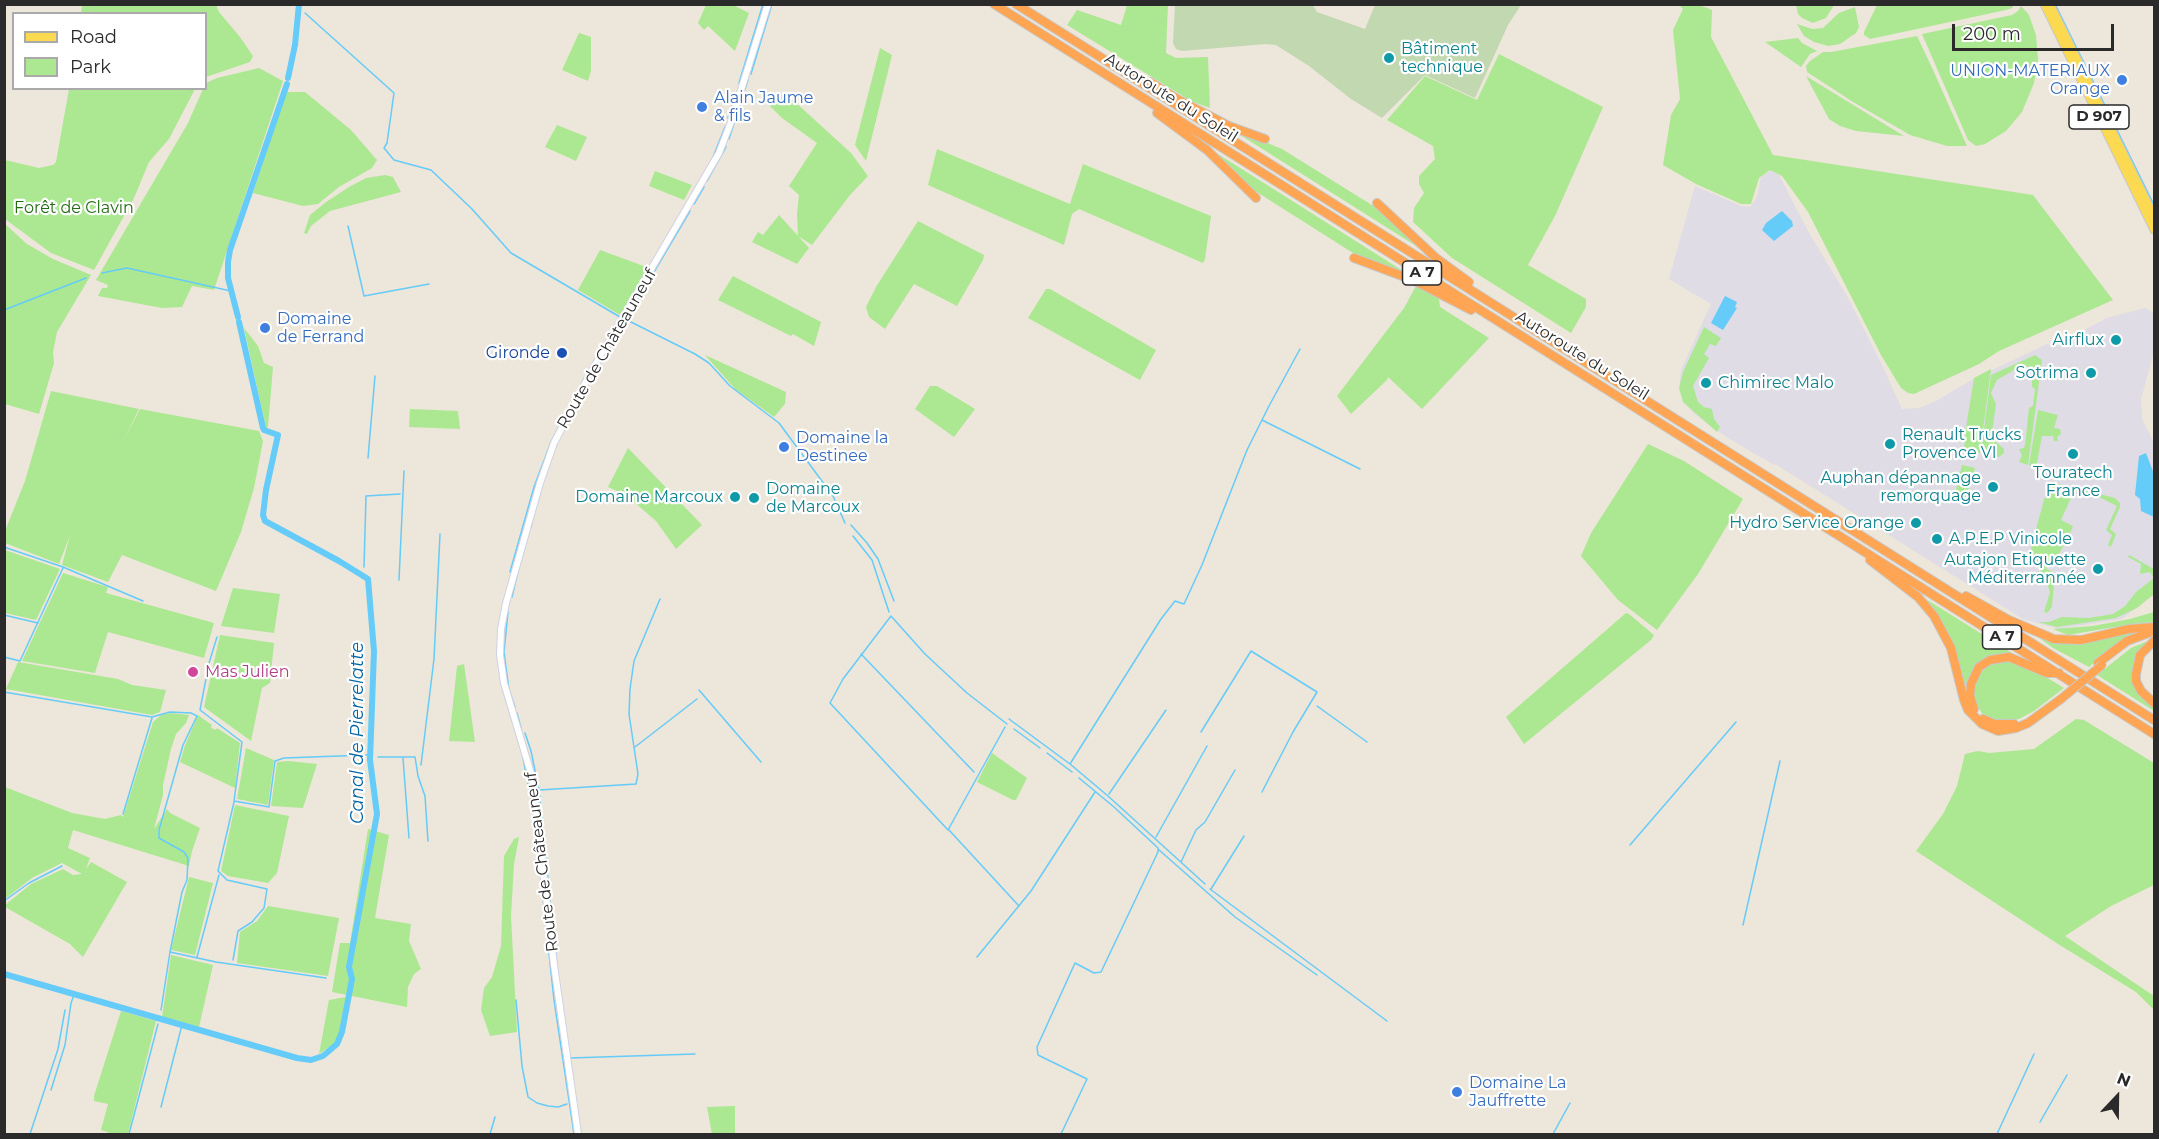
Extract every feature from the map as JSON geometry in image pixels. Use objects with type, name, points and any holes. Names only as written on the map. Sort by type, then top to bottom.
[{"type":"highway","name":"Autoroute du Soleil","points":[[994,4],[2154,734]]},
{"type":"highway","name":"Autoroute du Soleil","points":[[1016,4],[2154,720]]},
{"type":"highway","points":[[1062,33],[1084,40],[1179,100],[1229,126],[1265,139]]},
{"type":"highway","points":[[1131,91],[1207,150],[1256,198]]},
{"type":"highway","points":[[1377,203],[1436,258],[1504,311]]},
{"type":"highway","points":[[1354,258],[1413,280],[1466,308],[1497,321]]},
{"type":"highway","points":[[1849,542],[1918,597],[1934,616],[1951,648],[1968,710],[1982,724],[1998,731],[2028,723],[2127,641],[2154,631]]},
{"type":"highway","points":[[1938,584],[1960,592],[2030,630],[2055,639],[2081,640],[2129,629],[2154,631]]},
{"type":"highway","points":[[2154,641],[2140,655],[2136,681],[2141,691],[2154,703]]},
{"type":"highway","points":[[2059,673],[2047,673],[2009,657],[1995,658],[1979,667],[1970,689],[1971,701],[1979,716],[1988,722],[2005,725],[2030,717],[2060,698]]},
{"type":"main road","name":"Route de Châteauneuf","points":[[578,1134],[555,976],[532,777],[504,683],[500,655],[501,629],[506,603],[537,494],[554,443],[591,372],[719,153],[768,4]]},
{"type":"main road","name":"D 907","points":[[2044,4],[2154,230]]},
{"type":"main road","name":"D 907","points":[[2050,4],[2154,216]]},
{"type":"shaded area","points":[[1771,170],[1779,175],[1808,231],[1847,296],[1902,409],[1919,408],[1934,402],[1973,379],[2047,344],[2062,346],[2107,318],[2145,308],[2154,313],[2154,352],[2141,399],[2142,419],[2154,443],[2154,594],[2122,619],[2058,629],[2023,619],[1775,464],[1728,438],[1694,414],[1683,401],[1680,388],[1681,370],[1711,304],[1669,279],[1695,186],[1741,206],[1750,207],[1757,197],[1761,177]]},
{"type":"green space","points":[[1796,4],[1834,5],[1826,18],[1813,23],[1798,14]]},
{"type":"green space","points":[[1877,4],[2014,5],[2006,10],[1870,39],[1864,35],[1864,32]]},
{"type":"green space","points":[[82,5],[216,5],[253,56],[250,62],[207,77],[207,12],[81,12]]},
{"type":"green space","points":[[706,5],[733,5],[749,13],[735,51],[708,26],[704,30],[698,23]]},
{"type":"green space","points":[[1127,5],[1168,5],[1166,53],[1176,58],[1208,57],[1210,108],[1191,101],[1067,25],[1077,10],[1121,25]]},
{"type":"green space","points":[[1175,5],[1313,5],[1317,12],[1365,29],[1375,5],[1521,5],[1508,25],[1475,98],[1425,75],[1382,118],[1351,99],[1309,66],[1276,45],[1182,51],[1176,49],[1173,43]]},
{"type":"green space","points":[[1679,5],[1699,5],[1712,10],[1711,37],[1773,155],[2033,195],[2113,300],[1999,351],[1979,364],[1914,394],[1908,393],[1901,388],[1881,355],[1808,212],[1782,176],[1770,170],[1759,178],[1751,204],[1741,204],[1696,184],[1663,165],[1671,115],[1680,99],[1673,30],[1683,9]]},
{"type":"green space","points":[[2021,6],[2029,15],[2036,35],[2038,60],[2034,83],[2022,112],[2006,131],[1985,144],[1976,146],[1968,140],[1922,34],[2012,15]]},
{"type":"green space","points":[[1855,7],[1859,27],[1856,33],[1840,44],[1828,46],[1814,42],[1804,36],[1797,24],[1812,29],[1823,28],[1839,13]]},
{"type":"green space","points":[[579,33],[591,37],[591,71],[588,81],[562,70]]},
{"type":"green space","points":[[1917,36],[1967,146],[1947,146],[1910,135],[1807,72],[1806,66],[1810,61],[1823,52]]},
{"type":"green space","points":[[1798,38],[1802,43],[1817,51],[1810,54],[1801,67],[1765,42]]},
{"type":"green space","points":[[880,48],[892,55],[866,161],[855,145]]},
{"type":"green space","points":[[1499,54],[1603,107],[1555,216],[1528,265],[1586,299],[1586,307],[1571,333],[1452,258],[1413,222],[1414,208],[1424,193],[1419,184],[1419,176],[1435,159],[1433,146],[1387,120],[1425,76],[1477,100]]},
{"type":"green space","points":[[259,68],[283,81],[214,290],[192,286],[182,307],[162,308],[98,296],[102,288],[107,288],[108,285],[96,280],[188,123],[203,90],[207,90],[207,83]]},
{"type":"green space","points":[[1806,76],[1904,136],[1856,131],[1840,126],[1829,119]]},
{"type":"green space","name":"Forêt de Clavin","points":[[69,90],[194,90],[169,139],[149,162],[134,198],[94,270],[51,253],[5,219],[5,160],[39,168],[53,165],[56,162]]},
{"type":"green space","points":[[286,92],[305,92],[351,130],[377,160],[372,168],[339,187],[318,204],[303,206],[253,193]]},
{"type":"green space","points":[[777,92],[794,101],[851,153],[868,176],[850,195],[812,245],[798,236],[799,195],[789,186],[817,143],[782,118],[770,106]]},
{"type":"green space","points":[[557,125],[587,137],[576,161],[545,147]]},
{"type":"green space","points":[[1226,126],[1282,149],[1383,212],[1424,251]]},
{"type":"green space","points":[[937,149],[1070,204],[1083,164],[1211,216],[1205,259],[1203,263],[1079,209],[1072,214],[1064,245],[928,185]]},
{"type":"green space","points":[[1210,149],[1411,276],[1353,253],[1252,189]]},
{"type":"green space","points":[[655,171],[692,185],[684,200],[649,186]]},
{"type":"green space","points":[[385,175],[393,177],[401,192],[330,211],[311,226],[307,234],[304,233],[310,215],[326,202],[366,178]]},
{"type":"green space","points":[[779,215],[809,248],[797,264],[752,242],[758,232],[763,235]]},
{"type":"green space","points":[[918,221],[984,255],[983,260],[957,306],[914,284],[885,329],[869,317],[866,307]]},
{"type":"green space","name":"Forêt de Clavin","points":[[5,224],[27,244],[53,259],[91,275],[57,332],[53,352],[54,363],[39,414],[5,404]]},
{"type":"green space","points":[[600,250],[649,268],[620,315],[578,290]]},
{"type":"green space","points":[[733,276],[821,322],[814,346],[718,300]]},
{"type":"green space","points":[[1416,286],[1439,299],[1440,307],[1489,338],[1422,409],[1388,377],[1351,414],[1337,396],[1404,308]]},
{"type":"green space","points":[[1046,289],[1050,289],[1156,350],[1140,380],[1028,318]]},
{"type":"green space","points":[[1704,327],[1721,338],[1716,346],[1710,344],[1704,354],[1709,358],[1693,386],[1698,402],[1712,409],[1714,419],[1720,427],[1717,432],[1683,402],[1679,388],[1683,372]]},
{"type":"green space","points":[[244,328],[258,346],[264,363],[273,367],[268,427],[266,428]]},
{"type":"green space","points":[[705,355],[786,392],[785,404],[774,417],[735,389]]},
{"type":"green space","points":[[2035,355],[2042,360],[2028,465],[2019,462],[2022,455],[2019,449],[2024,448],[2025,445],[2029,408],[2033,406],[2035,389],[2032,387],[2032,380],[2037,377],[2032,366],[2014,370],[1997,380],[1991,393],[1996,404],[1992,432],[1996,442],[2004,449],[2004,453],[1999,457],[1981,453],[1991,375]]},
{"type":"green space","points":[[1991,369],[1980,453],[1964,449],[1967,421],[1974,378]]},
{"type":"green space","points":[[930,386],[937,386],[975,409],[954,437],[915,409]]},
{"type":"green space","points":[[51,391],[139,409],[124,440],[140,409],[259,431],[263,441],[254,488],[241,532],[216,591],[122,555],[108,582],[62,565],[70,535],[59,564],[5,543],[5,531],[25,481]]},
{"type":"green space","points":[[410,409],[458,411],[460,429],[409,427]]},
{"type":"green space","points":[[2038,410],[2058,415],[2054,428],[2060,429],[2061,434],[2057,437],[2058,441],[2054,441],[2053,436],[2042,436],[2036,468],[2029,465]]},
{"type":"green space","points":[[1648,444],[1684,461],[1743,499],[1698,574],[1657,630],[1618,600],[1581,556],[1591,533]]},
{"type":"green space","points":[[628,448],[702,525],[676,549],[656,521],[626,495],[608,487]]},
{"type":"green space","points":[[1962,465],[1975,468],[1966,497],[1955,493]]},
{"type":"green space","points":[[2059,484],[2115,498],[2120,503],[2120,507],[2110,529],[2116,534],[2111,547],[2108,545],[2112,535],[2106,530],[2117,506],[2097,496],[2074,491],[2061,520],[2073,526],[2055,562],[2052,561],[2045,568],[2055,573],[2052,607],[2047,613],[2044,612],[2050,592],[2033,558],[2031,547],[2046,493],[2052,486]]},
{"type":"green space","points":[[5,550],[60,569],[36,620],[5,613]]},
{"type":"green space","points":[[2129,555],[2154,569],[2154,578],[2150,572],[2140,574],[2141,564],[2128,557]]},
{"type":"green space","points":[[63,573],[108,587],[106,593],[214,623],[204,658],[108,632],[95,673],[22,661]]},
{"type":"green space","points":[[2154,578],[2154,594],[2137,608],[2116,618],[2057,627],[2038,622],[2049,622],[2062,617],[2089,618],[2113,614],[2125,606],[2136,592]]},
{"type":"green space","points":[[233,588],[280,594],[274,633],[221,626]]},
{"type":"green space","points":[[1921,596],[2017,656],[2006,655],[1975,667],[1966,687],[1962,688],[1958,668]]},
{"type":"green space","points":[[2154,612],[2154,622],[2068,635],[2053,629],[2093,626]]},
{"type":"green space","points":[[1626,613],[1654,635],[1651,640],[1524,744],[1506,717]]},
{"type":"green space","points":[[2145,630],[2089,667],[2053,648],[2035,635],[2052,640]]},
{"type":"green space","points":[[220,635],[274,643],[270,683],[262,688],[251,741],[204,707]]},
{"type":"green space","points":[[2148,641],[2143,646],[2132,672],[2154,706],[2154,711],[2097,675],[2131,648]]},
{"type":"green space","points":[[18,662],[118,679],[132,685],[166,690],[160,712],[152,715],[6,689]]},
{"type":"green space","points":[[1993,662],[2013,662],[2041,674],[2064,688],[2034,711],[2019,719],[2010,721],[1991,719],[1983,715],[1974,700],[1975,680],[1985,667]]},
{"type":"green space","points":[[464,664],[475,742],[449,741],[457,666]]},
{"type":"green space","points":[[171,713],[189,715],[186,723],[176,734],[171,749],[154,829],[167,809],[170,813],[200,828],[189,866],[73,830],[68,848],[90,858],[86,869],[91,862],[127,882],[83,957],[70,944],[5,907],[31,884],[63,869],[73,875],[82,874],[62,863],[32,878],[5,899],[5,787],[72,813],[105,819],[121,815],[123,817],[153,722],[161,715]]},
{"type":"green space","points":[[198,715],[212,725],[211,728],[216,730],[217,728],[240,743],[235,788],[180,762]]},
{"type":"green space","points":[[2076,719],[2084,720],[2154,763],[2154,885],[2111,906],[2065,936],[2154,996],[2154,1010],[2136,992],[1916,851],[1943,814],[1957,786],[1965,754],[1978,751],[1989,753],[2034,749]]},
{"type":"green space","points":[[246,748],[274,760],[268,805],[237,799]]},
{"type":"green space","points":[[992,753],[1027,778],[1016,800],[977,782]]},
{"type":"green space","points":[[277,762],[317,764],[303,808],[271,806]]},
{"type":"green space","points":[[235,805],[289,816],[277,873],[268,883],[228,876],[221,871]]},
{"type":"green space","points":[[368,829],[389,835],[375,918],[411,924],[409,941],[421,969],[414,974],[408,987],[407,1007],[332,992],[340,943],[350,943]]},
{"type":"green space","points":[[519,837],[514,864],[511,916],[517,1032],[490,1036],[481,1010],[484,988],[492,977],[501,946],[504,856],[514,839]]},
{"type":"green space","points":[[189,877],[213,883],[195,955],[171,950]]},
{"type":"green space","points":[[268,906],[339,918],[328,976],[237,963],[240,932],[257,921]]},
{"type":"green space","points":[[171,955],[213,965],[199,1027],[162,1017]]},
{"type":"green space","points":[[346,997],[336,1042],[319,1054],[329,1000]]},
{"type":"green space","points":[[121,1011],[156,1021],[128,1134],[113,1134],[101,1130],[108,1104],[94,1101],[94,1096]]},
{"type":"green space","points":[[735,1106],[735,1134],[712,1134],[707,1107]]},
{"type":"water","points":[[1782,211],[1792,221],[1793,226],[1774,241],[1762,230],[1766,223]]},
{"type":"water","points":[[1725,296],[1737,302],[1735,307],[1737,308],[1723,330],[1711,323]]},
{"type":"water","points":[[2146,453],[2154,474],[2154,517],[2141,511],[2140,499],[2135,495],[2139,456]]},
{"type":"waterway","name":"Canal de Pierrelatte","points":[[288,78],[295,45],[299,4]]},
{"type":"waterway","points":[[739,83],[763,4]]},
{"type":"waterway","points":[[751,74],[772,4]]},
{"type":"waterway","points":[[2055,4],[2154,205]]},
{"type":"waterway","points":[[305,13],[394,93],[387,143],[384,148],[394,160],[431,170],[472,209],[511,253],[620,317]]},
{"type":"waterway","points":[[729,139],[748,80]]},
{"type":"waterway","name":"Canal de Pierrelatte","points":[[238,317],[228,278],[230,250],[287,84]]},
{"type":"waterway","points":[[728,118],[732,106]]},
{"type":"waterway","points":[[713,157],[725,127]]},
{"type":"waterway","points":[[707,181],[726,147]]},
{"type":"waterway","points":[[694,204],[704,187]]},
{"type":"waterway","points":[[596,370],[690,211]]},
{"type":"waterway","points":[[348,226],[364,296],[429,284]]},
{"type":"waterway","points":[[102,273],[127,268],[231,291]]},
{"type":"waterway","points":[[4,310],[86,278]]},
{"type":"waterway","points":[[627,320],[709,363],[730,386],[779,423],[833,496],[845,523]]},
{"type":"waterway","name":"Canal de Pierrelatte","points":[[4,974],[297,1058],[311,1060],[323,1056],[337,1044],[342,1032],[352,979],[349,967],[377,814],[370,760],[374,651],[368,579],[265,521],[263,515],[266,490],[278,435],[263,428],[239,322]]},
{"type":"waterway","points":[[1070,764],[1161,619],[1175,601],[1184,604],[1202,565],[1247,450],[1300,349]]},
{"type":"waterway","points":[[590,368],[596,358]]},
{"type":"waterway","points":[[510,572],[534,487],[551,442],[586,375]]},
{"type":"waterway","points":[[368,458],[375,376]]},
{"type":"waterway","points":[[1262,420],[1360,469]]},
{"type":"waterway","points":[[552,456],[558,441]]},
{"type":"waterway","points":[[399,580],[404,471]]},
{"type":"waterway","points":[[364,567],[366,496],[400,494]]},
{"type":"waterway","points":[[531,527],[533,517]]},
{"type":"waterway","points":[[851,525],[878,559],[894,601]]},
{"type":"waterway","points":[[421,765],[434,659],[440,534]]},
{"type":"waterway","points":[[853,536],[872,560],[889,612]]},
{"type":"waterway","points":[[4,547],[63,567],[143,601]]},
{"type":"waterway","points":[[512,597],[520,563]]},
{"type":"waterway","points":[[4,657],[20,661],[63,568]]},
{"type":"waterway","points":[[539,790],[636,784],[638,774],[629,714],[630,689],[634,661],[660,599]]},
{"type":"waterway","points":[[508,612],[504,652],[509,690],[515,707]]},
{"type":"waterway","points":[[4,615],[38,623]]},
{"type":"waterway","points":[[1005,727],[948,830],[830,703],[843,679],[891,616],[925,654],[967,693],[1007,724]]},
{"type":"waterway","points":[[217,637],[209,663],[200,710],[242,742],[234,801],[269,807],[275,761],[284,758],[367,755]]},
{"type":"waterway","points":[[1201,732],[1251,651],[1317,692],[1262,792]]},
{"type":"waterway","points":[[861,654],[974,772]]},
{"type":"waterway","points":[[699,690],[761,762]]},
{"type":"waterway","points":[[4,692],[152,717],[170,712],[191,713],[197,716],[183,745],[159,830],[159,838],[184,852],[188,858],[187,880],[182,892],[161,1010]]},
{"type":"waterway","points":[[635,747],[697,699]]},
{"type":"waterway","points":[[1317,706],[1367,742]]},
{"type":"waterway","points":[[1109,794],[1166,710]]},
{"type":"waterway","points":[[517,713],[521,728]]},
{"type":"waterway","points":[[123,814],[152,718]]},
{"type":"waterway","points":[[1009,719],[1070,764],[1205,884]]},
{"type":"waterway","points":[[1630,845],[1736,722]]},
{"type":"waterway","points":[[1014,729],[1040,748]]},
{"type":"waterway","points":[[525,733],[539,790],[547,862]]},
{"type":"waterway","points":[[1156,837],[1207,746]]},
{"type":"waterway","points":[[1047,753],[1072,772]]},
{"type":"waterway","points":[[378,757],[415,757],[418,776],[425,796],[428,841]]},
{"type":"waterway","points":[[403,758],[409,838]]},
{"type":"waterway","points":[[523,758],[532,805]]},
{"type":"waterway","points":[[1743,925],[1780,761]]},
{"type":"waterway","points":[[1181,862],[1196,830],[1205,822],[1235,770]]},
{"type":"waterway","points":[[1061,1134],[1087,1079],[1038,1055],[1037,1047],[1075,963],[1094,973],[1101,972],[1158,852],[1158,848],[1079,778]]},
{"type":"waterway","points":[[977,957],[1031,891],[1095,792]]},
{"type":"waterway","points":[[233,960],[238,931],[252,922],[264,908],[267,889],[227,880],[218,871],[234,802]]},
{"type":"waterway","points":[[949,830],[1019,906]]},
{"type":"waterway","points":[[1211,889],[1244,836]]},
{"type":"waterway","points":[[1158,849],[1235,917],[1317,975]]},
{"type":"waterway","points":[[4,901],[29,883],[62,866]]},
{"type":"waterway","points":[[540,870],[554,1000],[574,1134]]},
{"type":"waterway","points":[[547,870],[557,967]]},
{"type":"waterway","points":[[197,957],[219,875]]},
{"type":"waterway","points":[[1210,889],[1387,1021]]},
{"type":"waterway","points":[[170,952],[216,962],[326,978]]},
{"type":"waterway","points":[[51,1090],[65,1045],[74,995]]},
{"type":"waterway","points":[[516,1000],[522,1066],[528,1097],[548,1106],[558,1107],[567,1104]]},
{"type":"waterway","points":[[30,1134],[58,1049],[65,1010]]},
{"type":"waterway","points":[[129,1134],[158,1024]]},
{"type":"waterway","points":[[161,1107],[182,1025]]},
{"type":"waterway","points":[[570,1058],[695,1054]]},
{"type":"waterway","points":[[1997,1134],[2034,1054]]},
{"type":"waterway","points":[[2040,1122],[2067,1075]]},
{"type":"waterway","points":[[1553,1134],[1570,1103]]},
{"type":"waterway","points":[[490,1134],[495,1117]]},
{"type":"waterway","points":[[579,1122],[581,1134]]},
{"type":"place","name":"Bâtiment technique","points":[[1389,58]]},
{"type":"place","name":"UNION-MATERIAUX Orange","points":[[2122,80]]},
{"type":"place","name":"Alain Jaume & fils","points":[[702,107]]},
{"type":"place","name":"Domaine de Ferrand","points":[[265,328]]},
{"type":"place","name":"Airflux","points":[[2116,340]]},
{"type":"place","name":"Gironde","points":[[562,353]]},
{"type":"place","name":"Sotrima","points":[[2091,373]]},
{"type":"place","name":"Chimirec Malo","points":[[1706,383]]},
{"type":"place","name":"Renault Trucks Provence VI","points":[[1890,444]]},
{"type":"place","name":"Domaine la Destinee","points":[[784,447]]},
{"type":"place","name":"Touratech France","points":[[2073,454]]},
{"type":"place","name":"Auphan dépannage remorquage","points":[[1993,487]]},
{"type":"place","name":"Domaine Marcoux","points":[[735,497]]},
{"type":"place","name":"Domaine de Marcoux","points":[[754,498]]},
{"type":"place","name":"Hydro Service Orange","points":[[1916,523]]},
{"type":"place","name":"A.P.E.P Vinicole","points":[[1937,539]]},
{"type":"place","name":"Autajon Etiquette Méditerrannée","points":[[2098,569]]},
{"type":"place","name":"Mas Julien","points":[[193,672]]},
{"type":"place","name":"Domaine La Jauffrette","points":[[1457,1092]]}]
